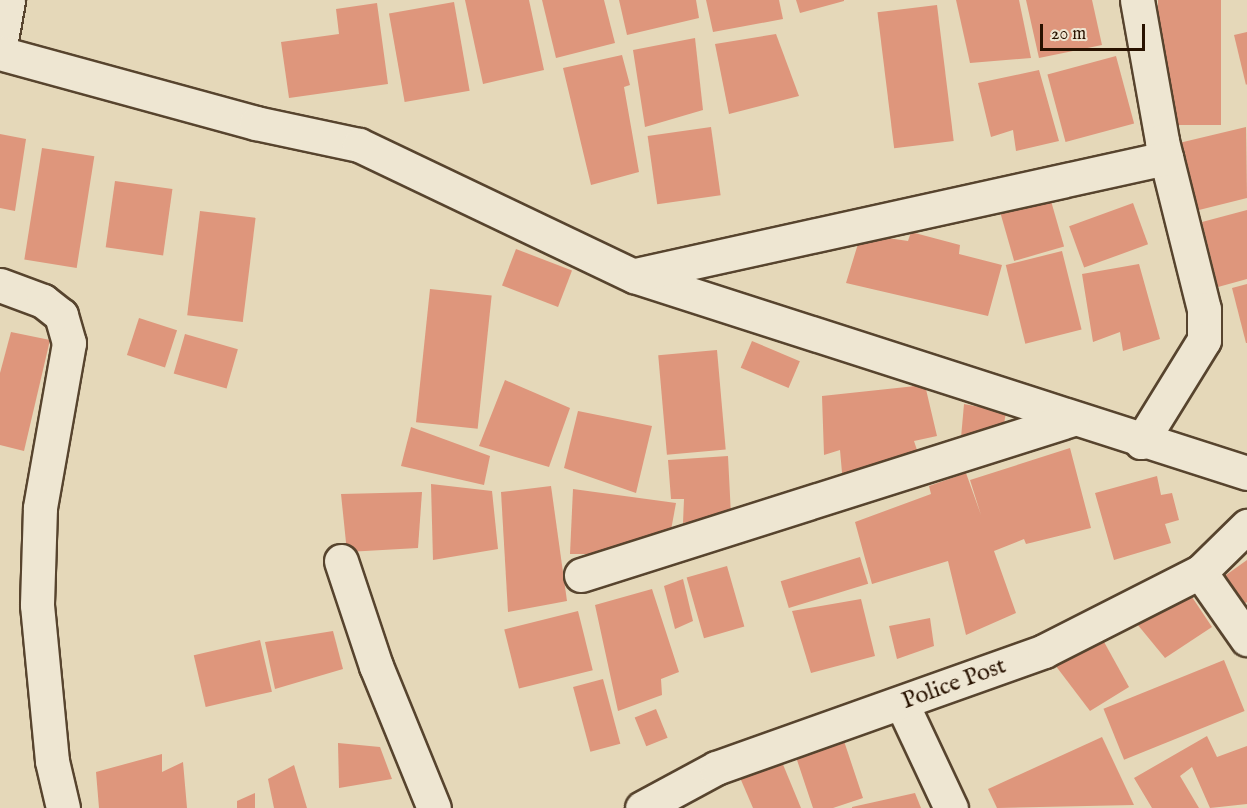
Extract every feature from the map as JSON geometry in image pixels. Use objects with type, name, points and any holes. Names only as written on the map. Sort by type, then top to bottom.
[{"type":"street","points":[[0,46],[8,0]]},
{"type":"street","points":[[1137,0],[1166,158],[1204,309],[1204,340],[1141,442]]},
{"type":"street","points":[[0,53],[255,123],[359,146],[634,276],[1141,442],[1247,473]]},
{"type":"street","points":[[634,276],[1166,158]]},
{"type":"street","points":[[0,285],[43,302],[61,315],[69,343],[40,508],[37,605],[52,761],[63,808]]},
{"type":"street","points":[[581,575],[1073,419]]},
{"type":"street","name":"Police Post","points":[[642,808],[716,768],[902,704],[1044,651],[1200,572],[1247,526]]},
{"type":"street","points":[[341,561],[376,666],[434,808]]},
{"type":"street","points":[[1200,572],[1247,639]]},
{"type":"street","points":[[902,704],[951,808]]},
{"type":"building","points":[[465,0],[529,0],[544,70],[483,84]]},
{"type":"building","points":[[542,0],[604,0],[615,43],[556,58]]},
{"type":"building","points":[[619,0],[696,0],[699,18],[627,35]]},
{"type":"building","points":[[706,0],[779,0],[783,19],[713,32]]},
{"type":"building","points":[[796,0],[844,0],[844,1],[800,13]]},
{"type":"building","points":[[956,0],[1019,0],[1031,58],[970,63]]},
{"type":"building","points":[[1026,0],[1092,0],[1102,45],[1039,58]]},
{"type":"building","points":[[1158,0],[1221,0],[1221,125],[1158,125]]},
{"type":"building","points":[[454,2],[470,91],[405,102],[389,13]]},
{"type":"building","points":[[377,3],[388,84],[289,98],[281,42],[339,34],[336,9]]},
{"type":"building","points":[[937,5],[954,141],[894,148],[877,12]]},
{"type":"building","points":[[1247,32],[1247,84],[1246,85],[1234,35]]},
{"type":"building","points":[[776,34],[799,96],[729,114],[715,44]]},
{"type":"building","points":[[695,38],[703,110],[645,127],[633,50]]},
{"type":"building","points":[[622,55],[630,85],[624,87],[639,172],[591,185],[563,68]]},
{"type":"building","points":[[1116,56],[1134,124],[1066,142],[1047,74]]},
{"type":"building","points":[[1039,70],[1059,141],[1016,151],[1013,130],[991,137],[978,83]]},
{"type":"building","points":[[711,127],[721,195],[657,204],[648,136]]},
{"type":"building","points":[[1246,127],[1247,198],[1195,211],[1179,143]]},
{"type":"building","points":[[0,134],[26,139],[15,211],[0,208]]},
{"type":"building","points":[[42,148],[94,156],[77,268],[24,260]]},
{"type":"building","points":[[115,181],[172,189],[163,255],[106,247]]},
{"type":"building","points":[[1047,187],[1064,247],[1014,261],[997,201]]},
{"type":"building","points":[[1133,203],[1148,244],[1084,268],[1069,226]]},
{"type":"building","points":[[1247,210],[1247,279],[1218,287],[1202,222]]},
{"type":"building","points":[[200,211],[256,218],[243,322],[187,315]]},
{"type":"building","points":[[911,232],[960,245],[959,254],[1002,265],[988,316],[846,283],[861,234],[908,241]]},
{"type":"building","points":[[516,249],[572,271],[558,307],[502,285]]},
{"type":"building","points":[[1062,251],[1082,330],[1025,344],[1006,265]]},
{"type":"building","points":[[1139,264],[1160,339],[1123,351],[1120,332],[1093,342],[1082,274]]},
{"type":"building","points":[[1247,284],[1247,343],[1246,343],[1232,288]]},
{"type":"building","points":[[430,289],[492,295],[478,429],[416,422]]},
{"type":"building","points":[[139,318],[177,330],[165,367],[127,355]]},
{"type":"building","points":[[11,332],[50,340],[24,451],[0,445],[0,373]]},
{"type":"building","points":[[185,334],[238,349],[227,389],[174,373]]},
{"type":"building","points":[[752,341],[800,361],[789,388],[741,368]]},
{"type":"building","points":[[717,350],[726,450],[667,455],[658,355]]},
{"type":"building","points":[[505,380],[570,408],[549,467],[479,446]]},
{"type":"building","points":[[925,385],[937,436],[914,441],[921,462],[843,484],[840,450],[824,455],[822,396]]},
{"type":"building","points":[[964,404],[1006,412],[1002,436],[960,449]]},
{"type":"building","points":[[578,411],[652,426],[636,493],[564,468]]},
{"type":"building","points":[[411,427],[490,456],[484,485],[401,466]]},
{"type":"building","points":[[1070,448],[1091,528],[1026,544],[1024,539],[994,551],[1016,613],[966,635],[948,561],[872,584],[855,522],[931,494],[929,486],[966,473],[981,515],[970,480]]},
{"type":"building","points":[[728,456],[731,515],[683,523],[684,499],[671,499],[668,460]]},
{"type":"building","points":[[1157,476],[1161,495],[1172,493],[1179,520],[1165,524],[1171,543],[1114,560],[1095,493]]},
{"type":"building","points":[[431,484],[492,491],[498,549],[433,560]]},
{"type":"building","points":[[551,486],[567,601],[508,612],[501,492]]},
{"type":"building","points":[[573,489],[676,503],[669,541],[617,554],[570,554]]},
{"type":"building","points":[[422,492],[418,548],[347,552],[341,494]]},
{"type":"building","points":[[860,557],[868,584],[789,608],[781,581]]},
{"type":"building","points":[[1247,560],[1247,602],[1238,608],[1219,580]]},
{"type":"building","points":[[727,566],[744,627],[704,638],[687,578]]},
{"type":"building","points":[[683,579],[693,621],[675,629],[664,586]]},
{"type":"building","points":[[1184,585],[1212,627],[1165,658],[1128,613]]},
{"type":"building","points":[[652,589],[679,672],[661,679],[662,695],[618,711],[595,605]]},
{"type":"building","points":[[861,599],[875,656],[811,673],[792,611]]},
{"type":"building","points":[[578,611],[593,670],[519,689],[504,629]]},
{"type":"building","points":[[930,618],[934,646],[897,659],[889,626]]},
{"type":"building","points":[[333,631],[343,669],[275,689],[265,642]]},
{"type":"building","points":[[1098,631],[1129,687],[1090,711],[1049,657]]},
{"type":"building","points":[[260,640],[272,692],[206,707],[194,655]]},
{"type":"building","points":[[1224,660],[1245,711],[1124,760],[1103,709]]},
{"type":"building","points":[[603,679],[620,744],[590,752],[573,687]]},
{"type":"building","points":[[656,709],[668,738],[646,746],[635,718]]},
{"type":"building","points":[[840,729],[863,798],[833,808],[813,808],[792,745]]},
{"type":"building","points":[[1207,736],[1217,757],[1247,746],[1247,804],[1210,808],[1192,767],[1180,776],[1199,808],[1152,808],[1134,778]]},
{"type":"building","points":[[1102,737],[1134,805],[997,808],[988,789]]},
{"type":"building","points":[[338,743],[380,747],[392,779],[339,788]]},
{"type":"building","points":[[777,750],[801,808],[753,808],[735,766]]},
{"type":"building","points":[[162,754],[162,772],[183,762],[187,808],[99,808],[96,772]]},
{"type":"building","points":[[294,765],[307,808],[274,808],[268,779]]},
{"type":"building","points":[[255,793],[255,808],[237,808],[237,801]]},
{"type":"building","points":[[915,793],[921,808],[852,808],[852,807]]}]
